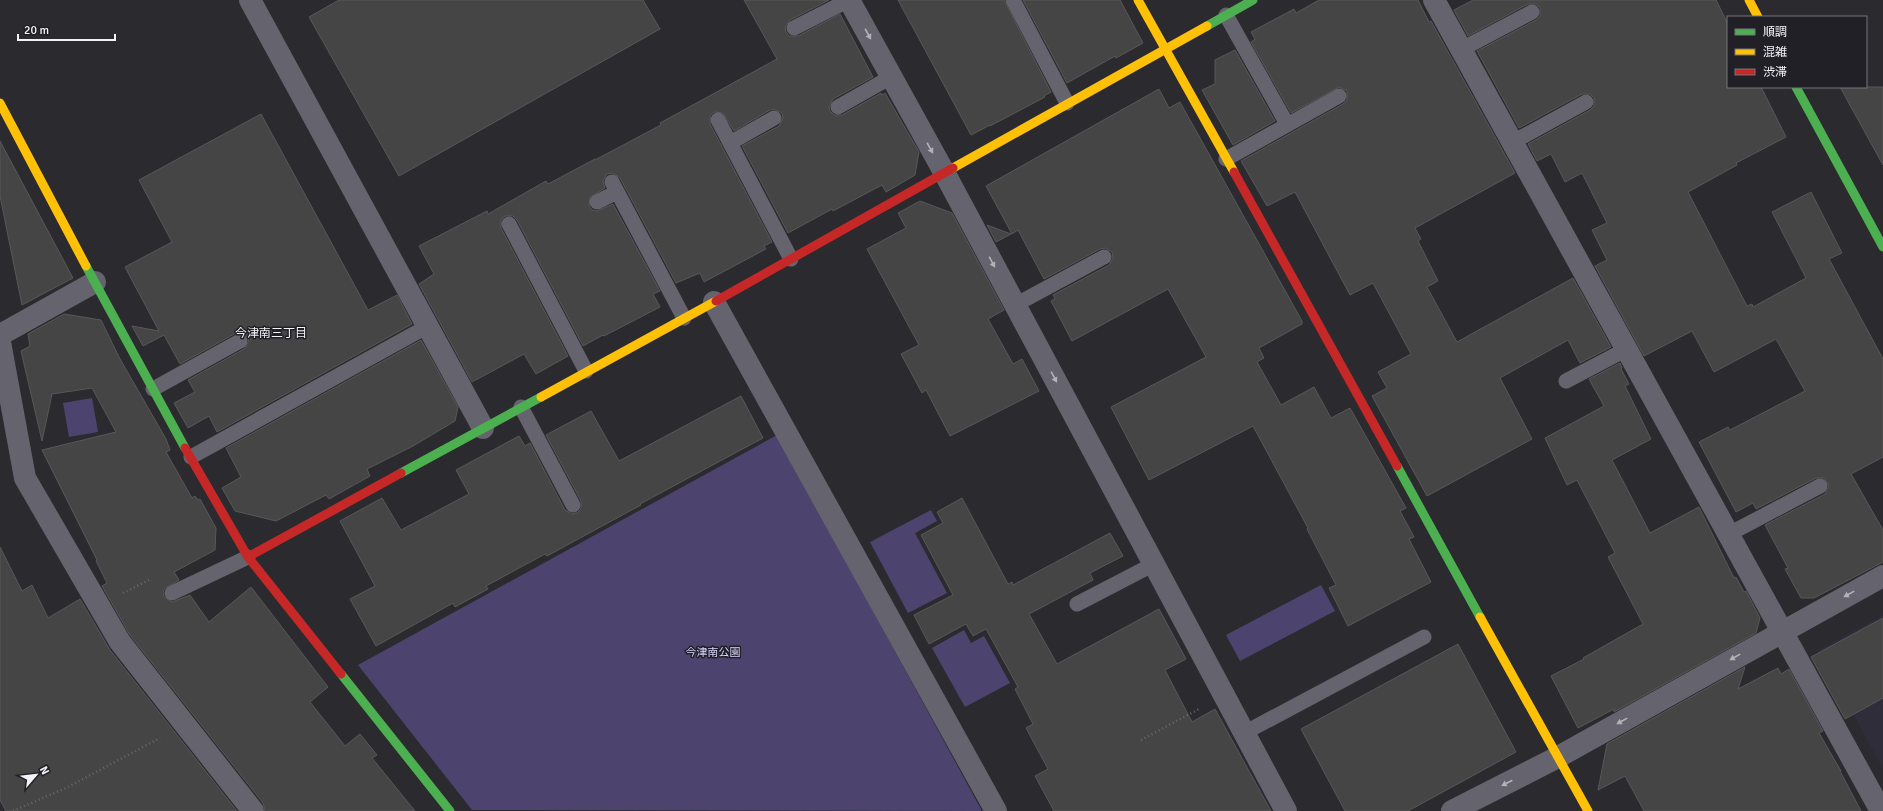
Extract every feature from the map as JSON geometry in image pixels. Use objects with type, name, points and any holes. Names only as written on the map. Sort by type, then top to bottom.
[{"type":"street","points":[[250,0],[483,428]]},
{"type":"street","points":[[849,0],[944,172],[1286,811]]},
{"type":"street","points":[[1138,0],[1588,811]]},
{"type":"street","points":[[248,557],[714,302],[1252,0]]},
{"type":"street","points":[[1434,0],[1881,811]]},
{"type":"street","points":[[1749,0],[1757,16]]},
{"type":"street","points":[[1797,88],[1883,247]]},
{"type":"street","points":[[0,103],[94,282],[248,557],[450,811]]},
{"type":"street","points":[[0,335],[94,282]]},
{"type":"street","points":[[714,302],[996,811]]},
{"type":"street","points":[[0,342],[25,478],[120,642],[253,811]]},
{"type":"street","points":[[1452,811],[1558,757],[1883,576]]},
{"type":"lane","points":[[794,28],[849,0]]},
{"type":"lane","points":[[1013,0],[1067,103]]},
{"type":"lane","points":[[1462,49],[1532,12]]},
{"type":"lane","points":[[1226,15],[1287,124]]},
{"type":"lane","points":[[838,107],[892,77]]},
{"type":"lane","points":[[1226,159],[1339,96]]},
{"type":"lane","points":[[1513,142],[1586,102]]},
{"type":"lane","points":[[730,143],[774,118]]},
{"type":"lane","points":[[718,120],[791,259]]},
{"type":"lane","points":[[597,202],[614,187],[684,318]]},
{"type":"lane","points":[[509,224],[586,371]]},
{"type":"lane","points":[[1015,305],[1104,257]]},
{"type":"lane","points":[[191,457],[428,326]]},
{"type":"lane","points":[[153,389],[240,341]]},
{"type":"lane","points":[[1566,381],[1627,348]]},
{"type":"lane","points":[[520,407],[573,505]]},
{"type":"lane","points":[[1729,534],[1820,486]]},
{"type":"lane","points":[[172,593],[248,557]]},
{"type":"lane","points":[[1077,604],[1154,564]]},
{"type":"lane","points":[[1244,733],[1424,637]]},
{"type":"path","points":[[117,596],[154,578],[165,593],[172,593]]},
{"type":"path","points":[[1141,740],[1224,695]]},
{"type":"path","points":[[13,811],[66,788],[120,761],[184,724]]},
{"type":"shaded area","points":[[1883,615],[1883,769],[1818,650]]},
{"type":"green space","points":[[92,398],[98,432],[69,437],[63,403]]},
{"type":"green space","name":"今津南公園","points":[[777,435],[982,811],[472,810],[358,665]]},
{"type":"green space","points":[[931,510],[937,521],[915,533],[947,593],[908,613],[870,542]]},
{"type":"green space","points":[[1321,585],[1335,611],[1240,661],[1226,635]]},
{"type":"green space","points":[[964,630],[971,643],[984,636],[1010,683],[965,707],[932,648]]},
{"type":"building","points":[[339,0],[643,0],[660,29],[399,176],[309,17]]},
{"type":"building","points":[[744,0],[829,0],[790,20],[785,27],[786,32],[789,36],[798,36],[840,14],[873,77],[833,99],[829,107],[830,111],[834,115],[842,115],[881,93],[882,95],[885,93],[919,152],[915,175],[886,192],[882,185],[833,211],[832,209],[788,233],[742,146],[779,126],[783,118],[782,113],[774,109],[770,110],[734,131],[723,113],[714,112],[710,116],[710,124],[772,242],[764,246],[766,249],[704,282],[700,273],[676,283],[620,178],[613,173],[607,174],[603,181],[605,188],[590,197],[589,206],[592,210],[597,211],[613,204],[660,291],[653,294],[660,307],[583,346],[517,220],[513,216],[505,216],[501,220],[501,228],[568,356],[536,374],[524,354],[472,382],[419,284],[434,274],[419,246],[487,211],[488,214],[546,181],[548,184],[595,160],[661,125],[660,123],[777,59]]},
{"type":"building","points":[[898,0],[1004,0],[1051,92],[1044,96],[1045,97],[971,135]]},
{"type":"building","points":[[1023,0],[1120,0],[1143,43],[1116,58],[1115,56],[1067,83]]},
{"type":"building","points":[[1319,0],[1418,0],[1515,173],[1415,228],[1421,239],[1418,241],[1438,281],[1427,287],[1457,342],[1573,278],[1611,347],[1580,363],[1568,340],[1500,378],[1532,439],[1427,496],[1372,396],[1387,388],[1378,372],[1411,354],[1373,283],[1350,295],[1295,192],[1267,206],[1241,161],[1343,104],[1347,100],[1347,91],[1339,87],[1291,113],[1251,42],[1255,39],[1251,32],[1294,9],[1296,13]]},
{"type":"building","points":[[1473,0],[1716,0],[1727,22],[1727,88],[1762,88],[1786,137],[1736,163],[1737,165],[1688,192],[1747,306],[1752,304],[1753,307],[1806,278],[1772,212],[1811,192],[1842,253],[1829,259],[1883,359],[1883,457],[1851,474],[1883,530],[1883,562],[1814,598],[1801,598],[1785,569],[1788,568],[1765,525],[1825,494],[1829,486],[1824,478],[1816,478],[1756,509],[1753,503],[1736,512],[1699,442],[1728,427],[1730,430],[1805,391],[1776,339],[1714,372],[1692,331],[1644,356],[1595,266],[1607,260],[1592,230],[1607,223],[1582,173],[1565,182],[1551,154],[1537,161],[1528,144],[1590,110],[1594,106],[1594,98],[1590,94],[1582,94],[1519,128],[1477,51],[1536,20],[1540,16],[1540,8],[1536,4],[1528,4],[1468,36],[1454,10]]},
{"type":"building","points":[[1235,50],[1275,121],[1233,145],[1202,90],[1215,84],[1215,60]]},
{"type":"building","points":[[1883,87],[1883,165],[1841,88]]},
{"type":"building","points":[[1159,89],[1169,108],[1180,102],[1302,321],[1302,324],[1259,348],[1264,358],[1257,362],[1281,405],[1314,387],[1331,418],[1350,408],[1406,508],[1400,511],[1414,537],[1409,539],[1431,582],[1348,626],[1329,588],[1336,585],[1307,529],[1308,528],[1253,426],[1149,480],[1111,407],[1206,357],[1168,289],[1072,341],[1051,301],[1055,299],[1053,295],[1109,265],[1113,258],[1112,252],[1105,248],[1100,249],[1044,279],[1018,230],[1012,234],[986,186]]},
{"type":"building","points":[[261,114],[368,310],[397,295],[412,324],[217,432],[209,416],[188,428],[174,403],[195,392],[188,380],[244,349],[249,341],[245,334],[236,333],[180,364],[164,335],[143,346],[132,326],[159,331],[125,267],[172,242],[139,180]]},
{"type":"building","points":[[0,141],[73,278],[22,305],[0,196]]},
{"type":"building","points":[[920,201],[952,213],[1004,310],[988,319],[1013,364],[1022,359],[1039,391],[950,436],[926,390],[922,393],[901,354],[919,345],[867,249],[906,228],[898,213]]},
{"type":"building","points":[[987,225],[1011,234],[996,242]]},
{"type":"building","points":[[64,314],[101,320],[120,359],[166,439],[170,450],[166,452],[192,498],[195,496],[198,500],[200,499],[216,528],[215,550],[174,572],[179,580],[165,588],[163,592],[164,597],[172,602],[190,595],[209,622],[251,587],[328,687],[310,702],[345,746],[360,734],[377,755],[372,758],[415,811],[265,811],[263,803],[130,635],[102,586],[107,583],[96,561],[97,560],[42,450],[116,432],[92,388],[52,394],[42,441],[21,351],[30,346],[28,334]]},
{"type":"building","points":[[421,340],[458,407],[455,421],[413,446],[367,469],[370,476],[329,499],[326,495],[276,521],[235,511],[222,488],[241,477],[226,448]]},
{"type":"building","points":[[1620,363],[1621,369],[1629,384],[1625,386],[1651,439],[1612,460],[1650,533],[1699,507],[1734,578],[1736,577],[1744,592],[1746,591],[1760,618],[1756,633],[1614,712],[1614,709],[1578,728],[1551,676],[1584,659],[1583,658],[1643,624],[1608,557],[1615,553],[1577,480],[1567,485],[1545,438],[1604,406],[1589,379]]},
{"type":"building","points":[[741,396],[763,438],[547,556],[545,554],[486,586],[488,589],[455,607],[453,603],[376,646],[350,599],[375,586],[340,521],[382,498],[401,530],[469,494],[456,470],[519,436],[525,446],[530,443],[565,510],[572,514],[577,513],[581,509],[581,501],[546,435],[591,411],[619,461]]},
{"type":"building","points":[[962,498],[1008,584],[1012,582],[1013,585],[1110,533],[1123,556],[1090,573],[1093,580],[1029,614],[1057,664],[1159,609],[1186,659],[1165,670],[1192,722],[1215,709],[1271,811],[1054,811],[1035,776],[1048,769],[1026,728],[1033,724],[1015,689],[1018,687],[986,629],[973,636],[966,624],[929,644],[914,615],[953,595],[921,535],[943,523],[937,512]]},
{"type":"building","points":[[0,547],[22,591],[32,585],[48,618],[80,599],[110,650],[237,811],[6,811],[0,800]]},
{"type":"building","points":[[1883,618],[1883,698],[1845,719],[1811,657]]},
{"type":"building","points":[[1458,644],[1516,752],[1408,811],[1345,811],[1301,729]]},
{"type":"building","points":[[1745,667],[1738,689],[1778,668],[1781,674],[1789,669],[1823,731],[1819,733],[1841,771],[1861,811],[1644,811],[1625,776],[1598,790],[1607,744]]},
{"type":"traffic: fast","points":[[1207,26],[1253,0]]},
{"type":"traffic: fast","points":[[1797,88],[1883,247]]},
{"type":"traffic: fast","points":[[86,266],[185,448]]},
{"type":"traffic: fast","points":[[401,473],[541,397]]},
{"type":"traffic: fast","points":[[1397,466],[1480,617]]},
{"type":"traffic: fast","points":[[341,674],[450,811]]},
{"type":"traffic: slow","points":[[1138,0],[1234,172]]},
{"type":"traffic: slow","points":[[1749,0],[1757,16]]},
{"type":"traffic: slow","points":[[953,168],[1207,26]]},
{"type":"traffic: slow","points":[[0,103],[86,266]]},
{"type":"traffic: slow","points":[[541,397],[716,301]]},
{"type":"traffic: slow","points":[[1480,617],[1588,811]]},
{"type":"traffic: jam","points":[[716,301],[953,168]]},
{"type":"traffic: jam","points":[[1234,172],[1397,466]]},
{"type":"traffic: jam","points":[[185,448],[248,557],[341,674]]},
{"type":"traffic: jam","points":[[248,557],[401,473]]},
{"type":"district","name":"今津南三丁目","points":[[271,333]]}]
